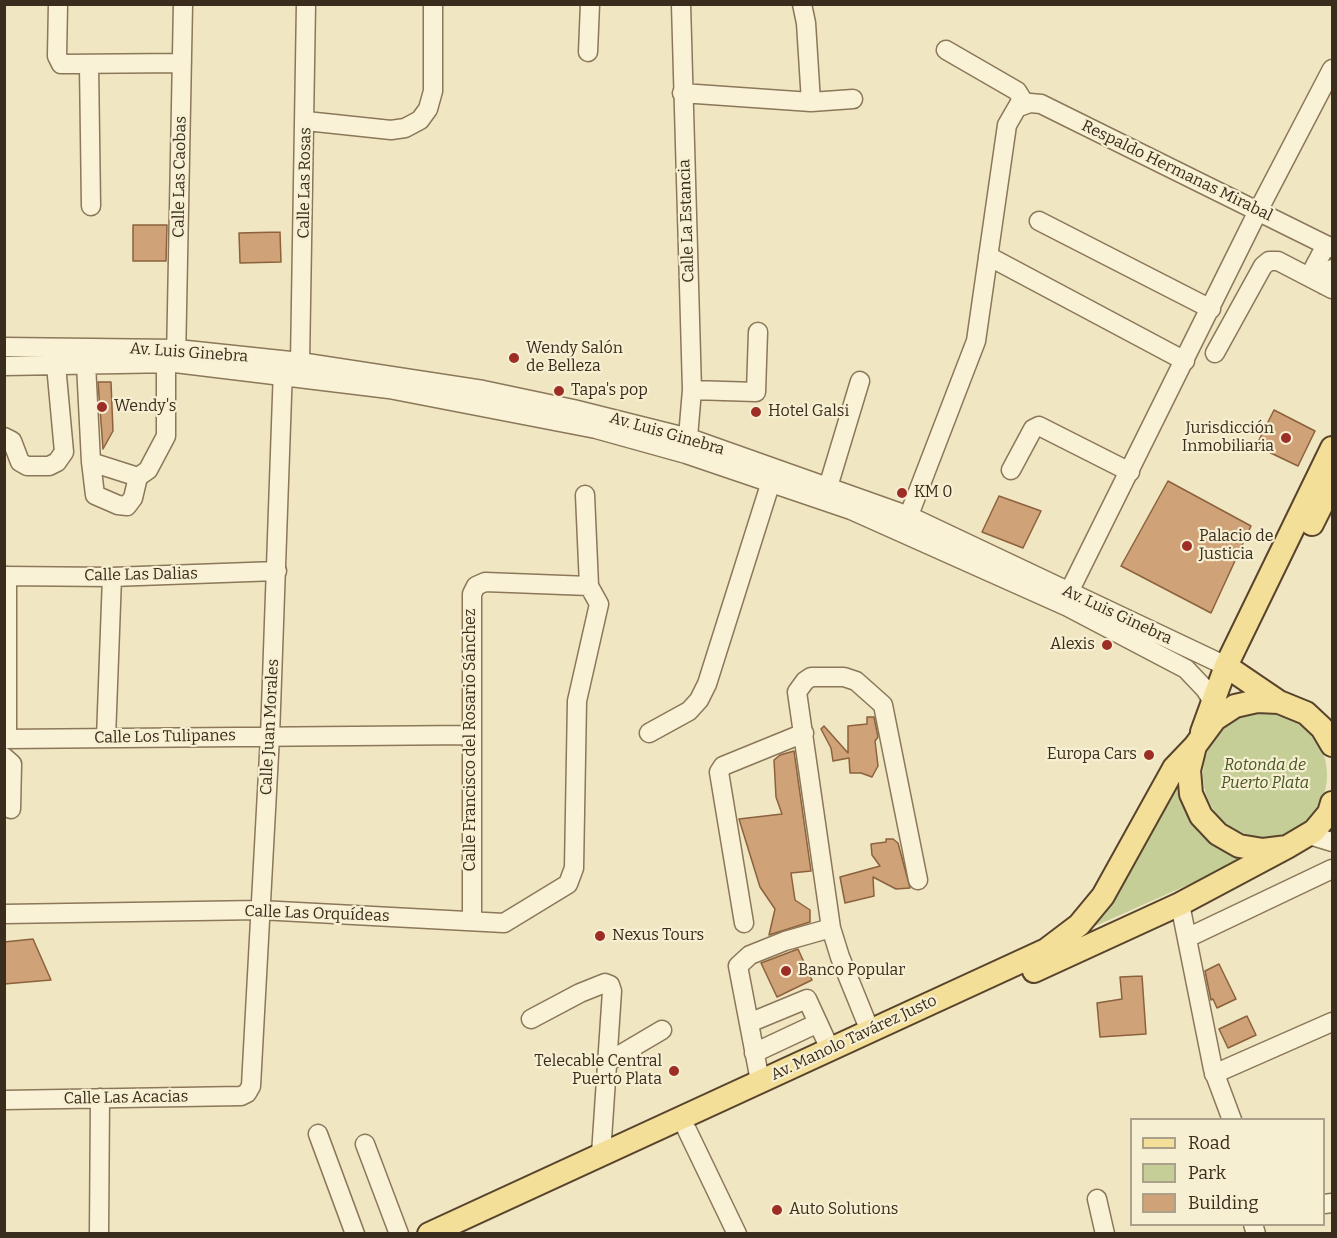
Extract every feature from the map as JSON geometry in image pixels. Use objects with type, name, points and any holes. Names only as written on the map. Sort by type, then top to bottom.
[{"type":"main road","points":[[1232,670],[1332,447]]},
{"type":"main road","points":[[1332,484],[1232,670],[1212,700],[1189,770],[1191,794],[1201,816],[1218,834],[1239,846],[1263,850],[1287,847],[1322,833],[1332,803]]},
{"type":"main road","name":"Av. Luis Ginebra","points":[[1232,670],[1280,702]]},
{"type":"main road","points":[[1198,741],[1215,718],[1235,706],[1257,701],[1280,702],[1332,724]]},
{"type":"main road","points":[[1306,713],[1322,728],[1332,745]]},
{"type":"main road","name":"Av. Manolo Tavárez Justo","points":[[431,1233],[1046,950],[1079,925],[1103,896],[1174,768],[1198,741]]},
{"type":"main road","name":"Av. Manolo Tavárez Justo","points":[[463,1233],[1180,904],[1287,847]]},
{"type":"street","points":[[58,4],[57,56],[61,64],[182,63]]},
{"type":"street","name":"Calle Las Caobas","points":[[91,462],[95,495],[118,505],[127,506],[133,498],[138,477],[148,470],[166,436],[173,358],[183,4]]},
{"type":"street","name":"Calle Las Rosas","points":[[289,366],[306,121],[306,4]]},
{"type":"street","points":[[306,121],[391,130],[405,128],[420,120],[428,109],[433,92],[433,4]]},
{"type":"street","points":[[588,52],[590,4]]},
{"type":"street","name":"Calle La Estancia","points":[[681,4],[692,390],[687,446]]},
{"type":"street","points":[[802,4],[806,23],[811,102]]},
{"type":"street","points":[[905,524],[976,341],[1007,125],[1022,99],[1017,91],[946,50]]},
{"type":"street","points":[[89,65],[91,206]]},
{"type":"street","points":[[1069,592],[1258,211],[1332,69]]},
{"type":"street","points":[[682,93],[811,102],[853,99]]},
{"type":"street","name":"Respaldo Hermanas Mirabal","points":[[1019,107],[1030,103],[1041,104],[1329,246]]},
{"type":"street","points":[[1039,221],[1211,309]]},
{"type":"street","points":[[1215,353],[1263,266],[1269,261],[1278,261],[1324,280],[1329,246]]},
{"type":"street","points":[[988,256],[1185,361]]},
{"type":"street","points":[[692,390],[756,392],[758,332]]},
{"type":"street","name":"Av. Luis Ginebra","points":[[4,347],[289,366],[483,390],[573,409],[774,475],[905,524],[1069,592],[1232,670]]},
{"type":"street","name":"Av. Luis Ginebra","points":[[4,366],[86,364],[173,358]]},
{"type":"street","points":[[86,364],[91,462],[138,477]]},
{"type":"street","points":[[4,437],[12,441],[20,462],[27,466],[49,466],[57,462],[64,452],[56,365]]},
{"type":"street","name":"Calle Juan Morales","points":[[247,1093],[251,1086],[289,366]]},
{"type":"street","points":[[828,486],[860,381]]},
{"type":"street","points":[[1011,470],[1033,429],[1040,426],[1130,471]]},
{"type":"street","points":[[649,733],[689,711],[699,700],[707,684],[774,475]]},
{"type":"street","name":"Av. Luis Ginebra","points":[[774,475],[828,486],[1068,607],[1186,669],[1212,700]]},
{"type":"street","points":[[585,495],[589,586]]},
{"type":"street","name":"Calle Las Dalias","points":[[6,576],[112,577],[277,571]]},
{"type":"street","points":[[6,576],[5,744],[12,764],[11,808]]},
{"type":"street","points":[[106,738],[112,577]]},
{"type":"street","name":"Calle Francisco del Rosario Sánchez","points":[[471,921],[472,594],[476,586],[485,582],[589,586]]},
{"type":"street","name":"Calle Las Orquídeas","points":[[4,914],[260,910],[504,923],[568,884],[574,868],[577,701],[598,604],[589,586]]},
{"type":"street","points":[[870,1031],[840,957],[831,928],[797,692],[799,686],[812,677],[844,677],[856,681],[883,705],[918,880]]},
{"type":"street","points":[[744,923],[719,772],[723,766],[804,733]]},
{"type":"street","name":"Calle Los Tulipanes","points":[[5,744],[106,738],[470,735]]},
{"type":"street","points":[[1187,938],[1332,869]]},
{"type":"street","points":[[1180,904],[1215,1074],[1232,1118]]},
{"type":"street","points":[[760,1082],[738,966],[750,956],[767,948],[831,928]]},
{"type":"street","points":[[531,1019],[579,993],[605,983],[610,985],[612,991],[601,1154]]},
{"type":"street","points":[[748,1023],[807,999],[830,1049]]},
{"type":"street","points":[[1215,1074],[1332,1022]]},
{"type":"street","points":[[754,1053],[818,1023]]},
{"type":"street","points":[[606,1063],[662,1030]]},
{"type":"street","name":"Calle Las Acacias","points":[[4,1100],[241,1096],[247,1093]]},
{"type":"street","points":[[99,1233],[100,1098]]},
{"type":"street","points":[[687,1130],[737,1233]]},
{"type":"street","points":[[318,1134],[355,1233]]},
{"type":"street","points":[[365,1144],[399,1233]]},
{"type":"street","points":[[1097,1199],[1105,1233]]},
{"type":"green space","name":"Rotonda de Puerto Plata","points":[[1265,713],[1289,718],[1308,732],[1322,751],[1327,775],[1322,799],[1308,818],[1289,832],[1265,837],[1241,832],[1222,818],[1208,799],[1203,775],[1208,751],[1222,732],[1241,718]]},
{"type":"green space","points":[[1179,773],[1246,859],[1084,931]]},
{"type":"building","points":[[133,225],[167,225],[166,261],[133,261]]},
{"type":"building","points":[[280,232],[281,262],[240,263],[239,233]]},
{"type":"building","points":[[98,382],[111,382],[113,431],[103,449]]},
{"type":"building","name":"Jurisdicción Inmobiliaria","points":[[1274,410],[1315,431],[1298,466],[1256,446]]},
{"type":"building","name":"Palacio de Justicia","points":[[1168,481],[1251,526],[1211,613],[1121,566]]},
{"type":"building","points":[[999,496],[1041,511],[1023,548],[982,532]]},
{"type":"building","points":[[867,717],[874,717],[878,737],[875,741],[878,766],[872,777],[861,773],[850,773],[849,758],[833,761],[831,748],[821,729],[824,726],[848,753],[848,726],[867,724]]},
{"type":"building","points":[[794,751],[811,871],[791,873],[795,900],[810,910],[810,922],[769,935],[775,909],[760,887],[739,819],[782,814],[776,797],[774,760],[780,755]]},
{"type":"building","points":[[886,839],[893,839],[898,843],[910,888],[896,889],[873,877],[874,896],[845,903],[840,877],[880,866],[872,855],[871,844],[886,842]]},
{"type":"building","points":[[33,939],[51,980],[4,984],[4,942]]},
{"type":"building","name":"Banco Popular","points":[[798,949],[812,980],[777,997],[761,963]]},
{"type":"building","points":[[1219,964],[1236,999],[1217,1008],[1213,999],[1211,1000],[1205,971]]},
{"type":"building","points":[[1142,976],[1146,1034],[1100,1037],[1097,1003],[1122,999],[1120,977]]},
{"type":"building","points":[[1247,1016],[1256,1035],[1228,1048],[1219,1029]]},
{"type":"place","name":"Wendy Salón de Belleza","points":[[514,358]]},
{"type":"place","name":"Tapa's pop","points":[[559,391]]},
{"type":"place","name":"Wendy's","points":[[102,407]]},
{"type":"place","name":"Hotel Galsi","points":[[756,412]]},
{"type":"place","name":"Jurisdicción Inmobiliaria","points":[[1286,438]]},
{"type":"place","name":"KM 0","points":[[902,493]]},
{"type":"place","name":"Palacio de Justicia","points":[[1187,546]]},
{"type":"place","name":"Alexis","points":[[1107,645]]},
{"type":"place","name":"Europa Cars","points":[[1149,755]]},
{"type":"place","name":"Nexus Tours","points":[[600,936]]},
{"type":"place","name":"Banco Popular","points":[[786,971]]},
{"type":"place","name":"Telecable Central Puerto Plata","points":[[674,1071]]},
{"type":"place","name":"Auto Solutions","points":[[777,1210]]}]
